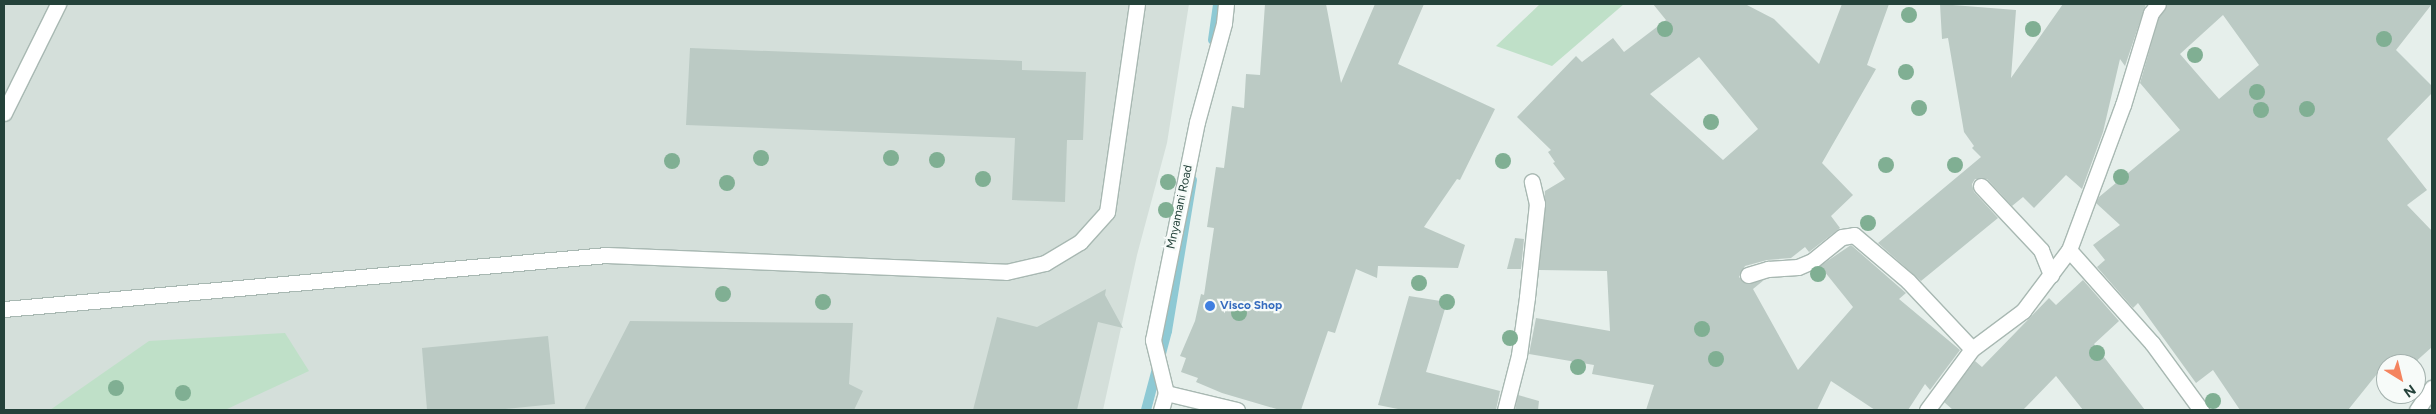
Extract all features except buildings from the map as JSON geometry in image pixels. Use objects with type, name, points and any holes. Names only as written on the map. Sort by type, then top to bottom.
[{"type":"street","points":[[4,113],[58,4]]},
{"type":"street","points":[[4,309],[607,255],[1006,272],[1045,263],[1080,242],[1107,212],[1137,4]]},
{"type":"street","name":"Mnyamani Road","points":[[1166,393],[1153,340],[1197,122],[1226,4]]},
{"type":"street","points":[[1926,410],[1972,350],[2023,311],[2069,250],[2123,105],[2151,13],[2158,4]]},
{"type":"street","points":[[1505,410],[1519,355],[1527,297],[1537,204],[1532,182]]},
{"type":"street","points":[[1981,186],[2041,250],[2051,275]]},
{"type":"street","points":[[1748,275],[1768,269],[1798,267],[1812,261],[1842,237],[1854,235],[1908,281],[1972,350]]},
{"type":"street","points":[[2069,250],[2152,343],[2201,410]]},
{"type":"street","points":[[2417,410],[2432,388]]},
{"type":"street","points":[[1161,410],[1166,393],[1237,410]]},
{"type":"shaded area","points":[[4,4],[1189,4],[1167,143],[1137,255],[1103,410],[4,410]]},
{"type":"green space","points":[[1540,4],[1624,4],[1552,66],[1496,46]]},
{"type":"green space","points":[[285,333],[309,371],[225,410],[50,410],[149,341]]},
{"type":"waterway","points":[[1213,40],[1218,4]]},
{"type":"waterway","points":[[1146,410],[1167,331],[1192,180]]},
{"type":"place","name":"Visco Shop","points":[[1210,306]]}]
